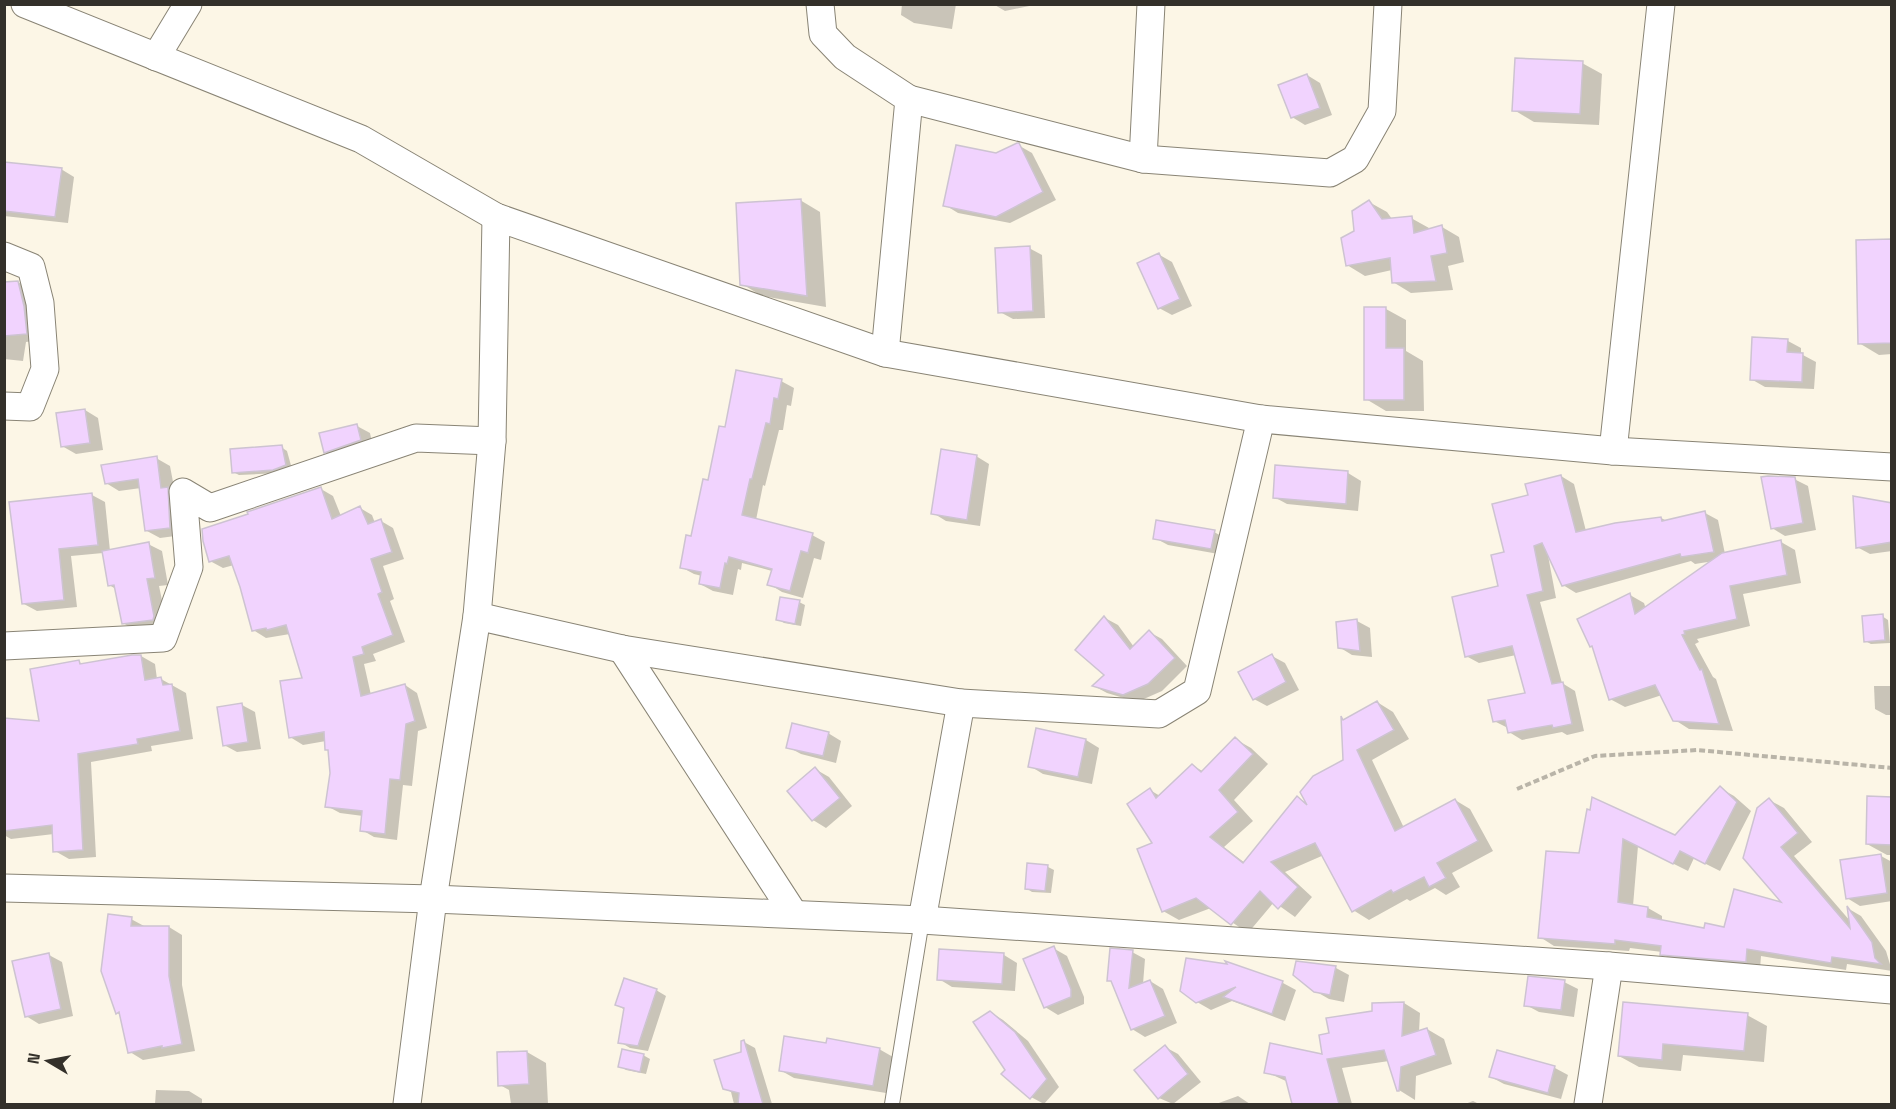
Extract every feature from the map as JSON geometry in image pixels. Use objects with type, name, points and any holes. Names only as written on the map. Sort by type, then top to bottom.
[{"type":"street","points":[[25,4],[361,139],[496,217],[885,353],[1261,419],[1613,451],[1892,467]]},
{"type":"street","points":[[156,57],[189,4]]},
{"type":"street","points":[[820,4],[823,34],[845,57],[909,99],[1143,159],[1330,173],[1355,159],[1382,111],[1388,4]]},
{"type":"street","points":[[1143,159],[1151,4]]},
{"type":"street","points":[[1613,451],[1661,4]]},
{"type":"street","points":[[885,353],[909,99]]},
{"type":"street","points":[[407,1104],[433,899],[477,616],[492,441],[496,217]]},
{"type":"street","points":[[4,256],[31,267],[40,303],[45,369],[30,407],[4,406]]},
{"type":"street","points":[[477,616],[622,649],[961,703],[1159,714],[1197,691],[1261,419]]},
{"type":"street","points":[[4,646],[164,638],[189,567],[183,492],[210,508],[416,438],[492,441]]},
{"type":"street","points":[[622,649],[794,914]]},
{"type":"street","points":[[922,920],[961,703]]},
{"type":"street","points":[[4,888],[433,899],[922,920],[1609,966],[1892,990]]},
{"type":"street","points":[[1588,1104],[1609,966]]},
{"type":"lane","points":[[891,1104],[922,920]]},
{"type":"path","points":[[1517,789],[1595,756],[1697,750],[1892,768]]},
{"type":"building","points":[[1515,58],[1583,61],[1580,114],[1512,111]]},
{"type":"building","points":[[1307,74],[1320,108],[1291,118],[1278,85]]},
{"type":"building","points":[[1017,143],[1043,192],[996,217],[943,206],[956,145],[996,153]]},
{"type":"building","points":[[4,162],[62,168],[55,217],[4,211]]},
{"type":"building","points":[[801,199],[807,296],[740,285],[736,203]]},
{"type":"building","points":[[1369,200],[1382,219],[1412,216],[1414,233],[1442,225],[1447,253],[1431,256],[1436,281],[1392,283],[1390,258],[1346,266],[1341,238],[1354,231],[1352,211]]},
{"type":"building","points":[[1892,239],[1892,343],[1858,344],[1856,240]]},
{"type":"building","points":[[1030,246],[1033,311],[998,313],[995,248]]},
{"type":"building","points":[[1159,253],[1180,299],[1158,309],[1137,263]]},
{"type":"building","points":[[18,281],[27,334],[4,336],[4,282]]},
{"type":"building","points":[[1364,307],[1386,307],[1386,348],[1404,348],[1404,400],[1364,400]]},
{"type":"building","points":[[1752,337],[1788,339],[1787,352],[1803,353],[1802,382],[1750,380]]},
{"type":"building","points":[[736,370],[782,379],[778,399],[774,398],[770,424],[766,423],[742,515],[813,533],[808,553],[801,551],[790,591],[767,585],[772,569],[729,557],[727,564],[725,563],[720,588],[699,584],[701,572],[680,568],[686,535],[691,536],[703,479],[708,480],[719,426],[725,427]]},
{"type":"building","points":[[85,409],[90,443],[61,447],[56,413]]},
{"type":"building","points":[[357,424],[361,440],[324,453],[319,433]]},
{"type":"building","points":[[282,445],[286,465],[273,470],[232,473],[230,449]]},
{"type":"building","points":[[941,449],[977,455],[967,520],[931,514]]},
{"type":"building","points":[[157,456],[161,488],[168,487],[170,528],[145,531],[138,479],[105,484],[101,465]]},
{"type":"building","points":[[1275,465],[1348,471],[1346,504],[1273,498]]},
{"type":"building","points":[[1561,475],[1576,532],[1615,523],[1661,517],[1662,521],[1705,511],[1714,552],[1681,557],[1680,554],[1562,586],[1542,543],[1534,546],[1543,591],[1527,595],[1552,684],[1563,682],[1572,724],[1508,733],[1505,720],[1493,722],[1488,700],[1525,693],[1512,646],[1465,657],[1452,597],[1498,586],[1491,555],[1504,552],[1492,504],[1528,495],[1525,484]]},
{"type":"building","points":[[1761,477],[1795,477],[1803,523],[1771,529]]},
{"type":"building","points":[[321,487],[332,519],[360,506],[368,524],[381,519],[392,552],[371,559],[382,592],[378,594],[393,635],[362,647],[364,654],[353,657],[361,696],[405,684],[415,721],[406,724],[400,780],[390,779],[385,834],[360,831],[362,811],[325,807],[330,773],[324,732],[289,738],[280,681],[302,678],[286,625],[252,631],[229,556],[209,562],[203,541],[202,529]]},
{"type":"building","points":[[92,493],[98,545],[59,549],[64,600],[22,604],[9,502]]},
{"type":"building","points":[[1853,496],[1892,503],[1892,542],[1856,548]]},
{"type":"building","points":[[1156,520],[1215,530],[1211,549],[1153,539]]},
{"type":"building","points":[[1781,540],[1787,575],[1730,586],[1737,619],[1684,631],[1685,634],[1682,635],[1700,670],[1702,669],[1719,724],[1673,721],[1655,685],[1609,700],[1592,646],[1590,647],[1577,619],[1630,593],[1635,614],[1722,553]]},
{"type":"building","points":[[149,542],[155,578],[147,579],[153,620],[122,624],[114,585],[108,586],[102,551]]},
{"type":"building","points":[[780,597],[800,600],[795,624],[776,620]]},
{"type":"building","points":[[1883,614],[1885,640],[1864,642],[1862,616]]},
{"type":"building","points":[[1104,616],[1130,649],[1149,630],[1175,658],[1148,684],[1123,695],[1092,686],[1104,675],[1075,650]]},
{"type":"building","points":[[1357,619],[1360,651],[1338,648],[1336,622]]},
{"type":"building","points":[[1272,654],[1286,682],[1253,700],[1238,672]]},
{"type":"building","points":[[141,655],[145,680],[161,677],[163,685],[172,684],[180,731],[137,739],[138,744],[78,754],[83,850],[53,852],[52,825],[4,831],[4,718],[39,721],[30,669],[79,660],[80,664]]},
{"type":"building","points":[[1377,701],[1394,730],[1357,750],[1395,831],[1455,799],[1478,841],[1437,863],[1446,878],[1429,887],[1424,877],[1393,893],[1391,890],[1352,912],[1315,843],[1271,862],[1298,887],[1278,909],[1260,891],[1231,925],[1196,898],[1162,912],[1137,849],[1152,843],[1127,804],[1150,788],[1156,798],[1192,764],[1201,772],[1235,737],[1253,754],[1219,790],[1238,812],[1210,837],[1243,863],[1297,796],[1307,805],[1300,792],[1313,776],[1343,760],[1341,716],[1343,720]]},
{"type":"building","points":[[242,703],[248,742],[223,746],[217,707]]},
{"type":"building","points":[[792,723],[829,732],[823,756],[786,748]]},
{"type":"building","points":[[1036,728],[1086,739],[1078,777],[1028,767]]},
{"type":"building","points":[[815,767],[840,798],[812,821],[787,791]]},
{"type":"building","points":[[1720,786],[1737,802],[1705,864],[1680,851],[1673,864],[1623,839],[1618,902],[1648,907],[1647,917],[1704,928],[1705,923],[1724,927],[1734,889],[1781,902],[1743,858],[1757,808],[1769,798],[1798,833],[1781,847],[1850,928],[1847,906],[1872,942],[1875,958],[1881,964],[1832,957],[1831,963],[1747,949],[1746,962],[1660,955],[1661,946],[1615,940],[1615,944],[1538,938],[1546,851],[1579,853],[1587,809],[1590,810],[1592,797],[1675,835]]},
{"type":"building","points":[[1867,796],[1892,797],[1892,845],[1866,844]]},
{"type":"building","points":[[1881,854],[1887,893],[1846,899],[1840,860]]},
{"type":"building","points":[[1027,863],[1048,865],[1045,891],[1025,889]]},
{"type":"building","points":[[108,914],[132,917],[131,926],[169,926],[169,976],[182,1044],[128,1053],[119,1012],[116,1014],[101,971]]},
{"type":"building","points":[[1054,946],[1071,989],[1071,997],[1044,1008],[1023,959]]},
{"type":"building","points":[[1110,948],[1133,950],[1129,988],[1150,980],[1165,1016],[1131,1030],[1111,981],[1107,981]]},
{"type":"building","points":[[939,949],[1004,953],[1002,984],[937,980]]},
{"type":"building","points":[[49,953],[61,1009],[25,1017],[12,961]]},
{"type":"building","points":[[1186,958],[1227,964],[1225,961],[1283,981],[1272,1014],[1223,997],[1236,987],[1196,1003],[1180,991]]},
{"type":"building","points":[[1296,961],[1336,966],[1330,995],[1314,992],[1293,975]]},
{"type":"building","points":[[1528,976],[1565,980],[1561,1010],[1524,1006]]},
{"type":"building","points":[[624,978],[657,989],[638,1046],[618,1043],[624,1008],[615,1005]]},
{"type":"building","points":[[1404,1002],[1402,1036],[1427,1028],[1436,1055],[1401,1067],[1399,1091],[1397,1091],[1384,1050],[1327,1059],[1339,1104],[1292,1104],[1285,1077],[1264,1073],[1270,1043],[1322,1054],[1319,1035],[1329,1033],[1326,1018],[1372,1011],[1372,1003]]},
{"type":"building","points":[[1623,1002],[1748,1013],[1744,1051],[1663,1044],[1662,1060],[1618,1056]]},
{"type":"building","points":[[990,1011],[1015,1032],[1047,1079],[1030,1099],[1001,1074],[1005,1070],[973,1022]]},
{"type":"building","points":[[784,1036],[826,1043],[827,1038],[880,1048],[873,1086],[779,1071]]},
{"type":"building","points":[[744,1040],[763,1104],[738,1104],[739,1093],[723,1089],[714,1060],[741,1052],[741,1041]]},
{"type":"building","points":[[1165,1045],[1188,1074],[1158,1099],[1134,1070]]},
{"type":"building","points":[[622,1049],[644,1054],[640,1072],[618,1067]]},
{"type":"building","points":[[1497,1050],[1555,1066],[1548,1093],[1489,1077]]},
{"type":"building","points":[[527,1051],[529,1084],[498,1086],[497,1052]]}]
